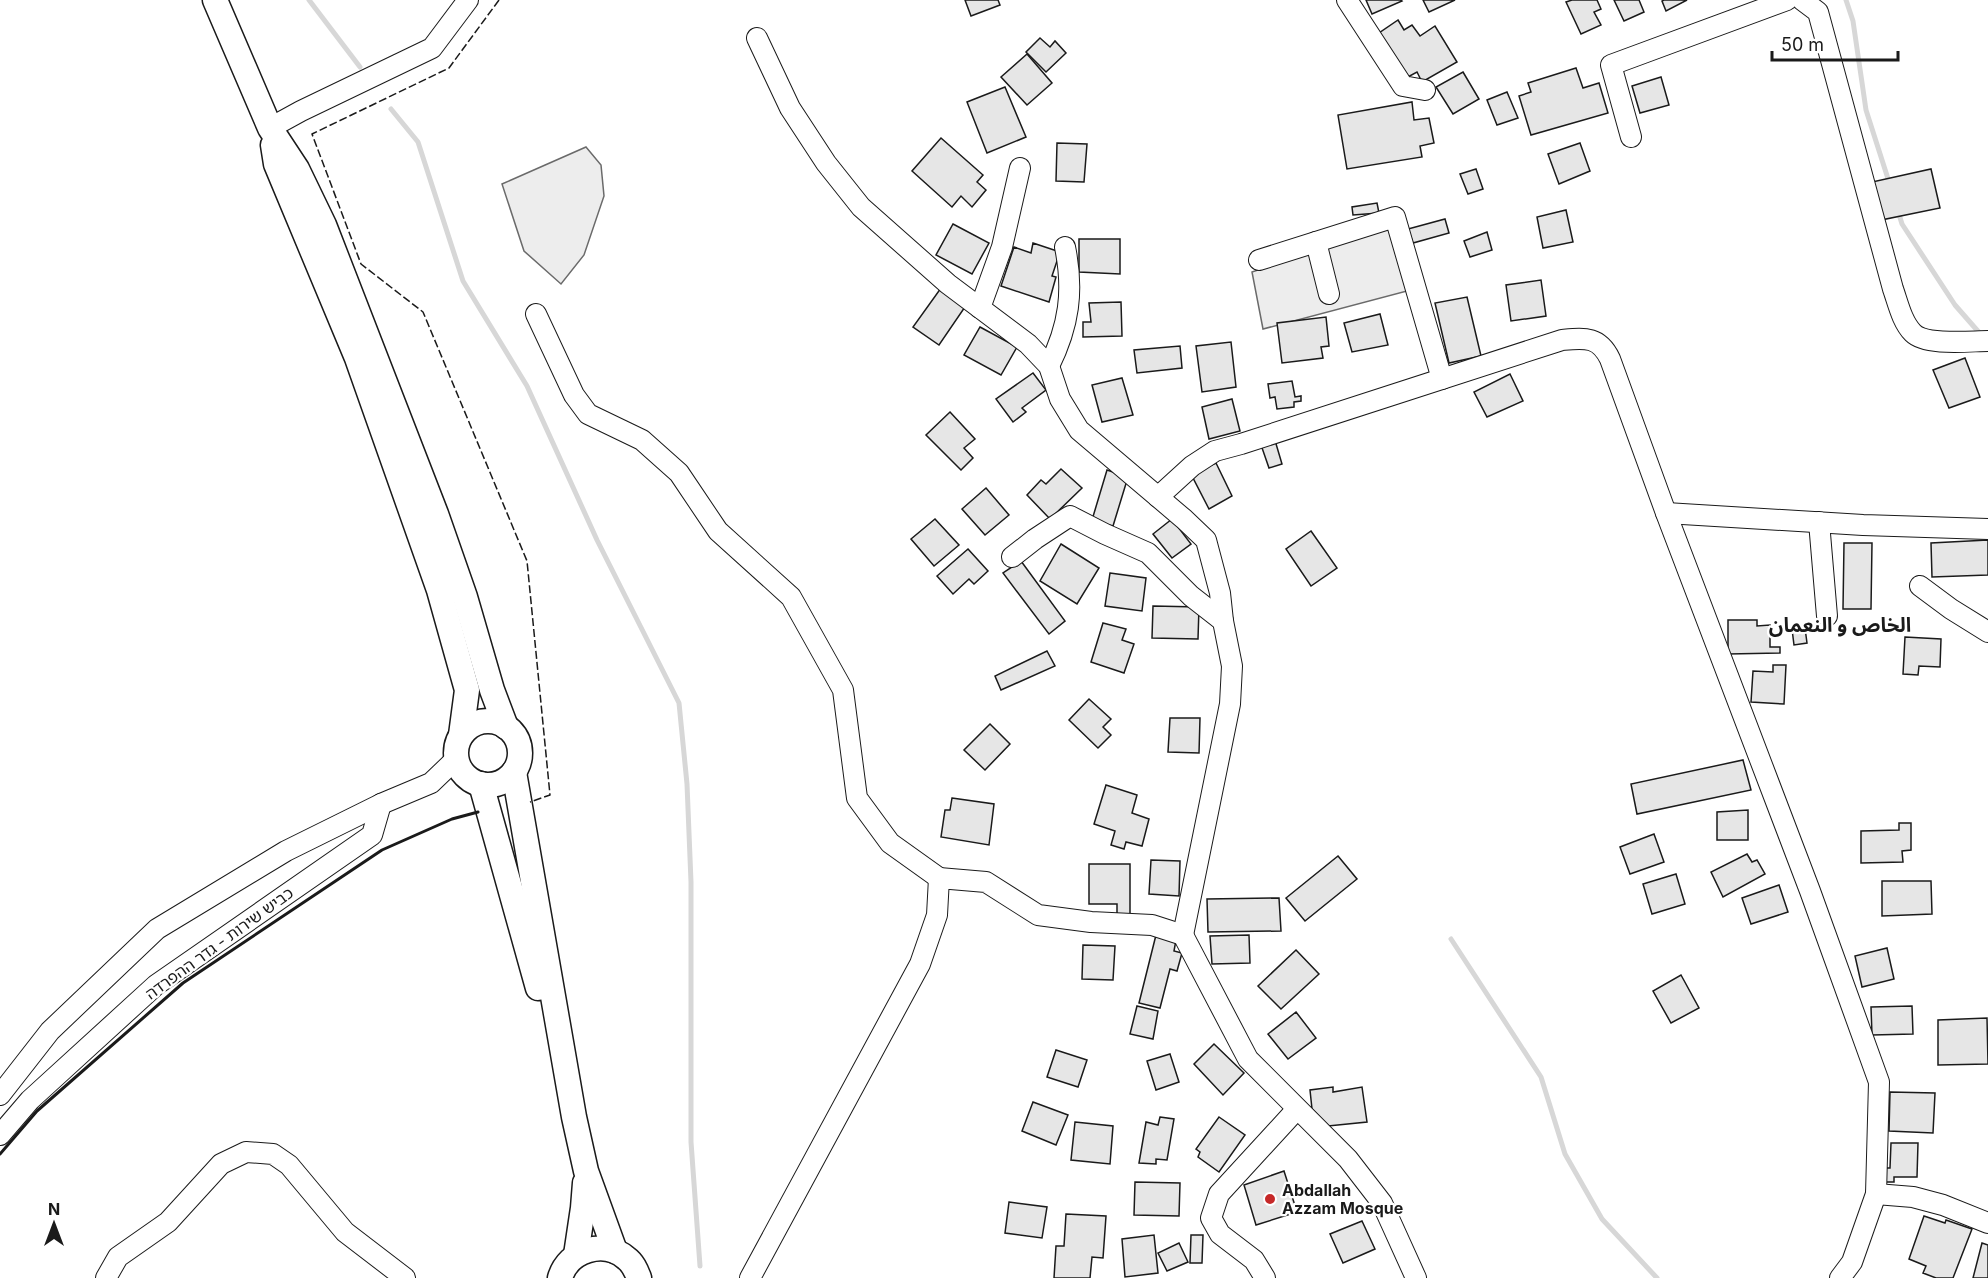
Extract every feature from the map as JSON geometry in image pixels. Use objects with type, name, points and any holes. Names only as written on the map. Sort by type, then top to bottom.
[{"type":"main road","points":[[215,0],[270,128],[276,164],[425,517],[506,727]]},
{"type":"main road","points":[[425,517],[439,590],[467,690],[461,735],[456,747],[456,759],[469,780],[481,784],[494,785],[505,780],[514,771],[519,760],[519,748],[515,736],[506,727],[495,722],[482,722],[470,726],[461,735]]},
{"type":"main road","points":[[514,771],[574,1117],[586,1171],[615,1251]]},
{"type":"main road","points":[[481,784],[574,1117]]},
{"type":"main road","points":[[576,1255],[586,1171]]},
{"type":"main road","points":[[560,1278],[567,1263],[576,1255],[588,1249],[602,1248],[626,1257],[635,1268],[639,1278]]},
{"type":"street","points":[[270,128],[432,48],[468,0]]},
{"type":"street","points":[[1347,0],[1403,87],[1425,90]]},
{"type":"street","points":[[1631,137],[1611,64],[1787,0]]},
{"type":"street","points":[[1802,0],[1820,6],[1893,290],[1905,321],[1914,335],[1932,341],[1988,341]]},
{"type":"street","points":[[757,38],[790,108],[826,163],[861,207],[948,284],[1028,344],[1049,366],[1060,399],[1079,430],[1206,540],[1218,585],[1222,621],[1232,666],[1230,704],[1183,935],[1248,1059],[1348,1159],[1383,1203],[1416,1278]]},
{"type":"street","points":[[980,308],[1002,247],[1020,168]]},
{"type":"street","points":[[1259,260],[1395,218],[1442,379]]},
{"type":"street","points":[[1316,242],[1329,294]]},
{"type":"street","points":[[1049,366],[1059,346],[1070,298],[1065,247]]},
{"type":"street","points":[[536,314],[574,395],[588,414],[642,440],[679,473],[718,531],[791,597],[843,690],[857,798],[890,843],[939,878],[986,882],[1038,915],[1091,922],[1152,925],[1183,935]]},
{"type":"street","points":[[1158,497],[1192,466],[1215,451],[1562,340],[1596,341],[1604,347],[1810,891],[1879,1082],[1876,1194],[1852,1262],[1840,1278]]},
{"type":"street","points":[[1666,513],[1988,529]]},
{"type":"street","points":[[1012,557],[1070,516],[1148,553],[1191,596],[1222,621]]},
{"type":"street","points":[[1819,522],[1827,616]]},
{"type":"street","points":[[1920,586],[1988,633]]},
{"type":"street","points":[[0,1095],[50,1031],[157,929],[286,851],[381,804],[431,783],[456,759]]},
{"type":"street","name":"כביש שירות - גדר ההפרדה","points":[[0,1135],[30,1100],[156,985],[372,835],[381,804]]},
{"type":"street","points":[[750,1278],[920,964],[937,915],[939,878]]},
{"type":"street","points":[[1265,1278],[1254,1260],[1220,1234],[1211,1218],[1218,1194],[1297,1109]]},
{"type":"street","points":[[106,1278],[118,1257],[168,1222],[221,1164],[246,1152],[273,1154],[289,1165],[345,1232],[404,1278]]},
{"type":"street","points":[[1876,1194],[1913,1197],[1988,1223]]},
{"type":"shaded area","points":[[586,147],[601,165],[604,196],[584,255],[561,284],[524,251],[502,184]]},
{"type":"shaded area","points":[[1387,227],[1392,231],[1407,291],[1263,329],[1252,272]]},
{"type":"building","points":[[965,0],[998,0],[1000,5],[971,16]]},
{"type":"building","points":[[1366,0],[1401,0],[1402,1],[1372,14]]},
{"type":"building","points":[[1423,0],[1455,0],[1429,12]]},
{"type":"building","points":[[1597,0],[1601,9],[1594,12],[1601,25],[1581,34],[1566,2]]},
{"type":"building","points":[[1614,0],[1639,0],[1644,12],[1624,21]]},
{"type":"building","points":[[1687,0],[1666,11],[1662,1]]},
{"type":"building","points":[[1398,20],[1404,30],[1412,25],[1420,36],[1435,26],[1457,62],[1422,82],[1417,72],[1406,78],[1379,33]]},
{"type":"building","points":[[1040,38],[1050,47],[1055,41],[1066,53],[1046,72],[1026,52]]},
{"type":"building","points":[[1027,54],[1052,83],[1027,105],[1001,77]]},
{"type":"building","points":[[1576,68],[1583,88],[1599,83],[1608,113],[1531,135],[1519,96],[1531,92],[1528,83]]},
{"type":"building","points":[[1463,72],[1479,99],[1453,114],[1436,87]]},
{"type":"building","points":[[1661,77],[1669,105],[1640,113],[1632,86]]},
{"type":"building","points":[[1005,87],[1026,137],[987,153],[967,102]]},
{"type":"building","points":[[1507,92],[1518,118],[1497,125],[1487,100]]},
{"type":"building","points":[[1412,102],[1414,120],[1429,118],[1434,143],[1420,146],[1422,157],[1347,169],[1338,115]]},
{"type":"building","points":[[941,138],[983,175],[977,182],[986,190],[972,207],[961,196],[952,207],[912,171]]},
{"type":"building","points":[[1057,143],[1087,144],[1084,182],[1056,181]]},
{"type":"building","points":[[1580,143],[1590,171],[1559,184],[1548,154]]},
{"type":"building","points":[[1476,169],[1483,189],[1468,194],[1460,174]]},
{"type":"building","points":[[1931,169],[1940,208],[1881,220],[1872,182]]},
{"type":"building","points":[[1377,203],[1379,213],[1353,215],[1352,207]]},
{"type":"building","points":[[1566,210],[1573,242],[1543,248],[1537,217]]},
{"type":"building","points":[[1445,219],[1449,233],[1413,243],[1408,229]]},
{"type":"building","points":[[953,224],[989,243],[972,274],[936,255]]},
{"type":"building","points":[[1487,232],[1492,250],[1470,257],[1464,241]]},
{"type":"building","points":[[1079,239],[1120,239],[1120,274],[1079,272]]},
{"type":"building","points":[[1033,243],[1060,252],[1052,276],[1056,277],[1049,302],[1001,286],[1014,247],[1031,253]]},
{"type":"building","points":[[1541,280],[1546,316],[1511,321],[1506,285]]},
{"type":"building","points":[[941,288],[967,304],[939,345],[913,327]]},
{"type":"building","points":[[1467,297],[1481,356],[1449,363],[1435,303]]},
{"type":"building","points":[[1121,302],[1122,336],[1083,337],[1083,322],[1091,322],[1089,303]]},
{"type":"building","points":[[1380,314],[1388,345],[1352,352],[1344,323]]},
{"type":"building","points":[[1326,317],[1329,346],[1321,347],[1323,358],[1282,363],[1277,323]]},
{"type":"building","points":[[980,327],[1017,347],[1001,375],[964,355]]},
{"type":"building","points":[[1231,342],[1236,387],[1202,392],[1196,346]]},
{"type":"building","points":[[1180,346],[1182,368],[1137,373],[1134,350]]},
{"type":"building","points":[[1965,358],[1980,397],[1949,408],[1933,370]]},
{"type":"building","points":[[1033,373],[1046,390],[1022,408],[1026,412],[1013,422],[996,399]]},
{"type":"building","points":[[1510,374],[1523,401],[1487,417],[1474,392]]},
{"type":"building","points":[[1122,378],[1133,415],[1102,422],[1092,385]]},
{"type":"building","points":[[1292,381],[1295,397],[1301,396],[1301,401],[1294,402],[1294,407],[1277,409],[1275,397],[1270,398],[1268,384]]},
{"type":"building","points":[[1232,399],[1240,431],[1209,439],[1202,407]]},
{"type":"building","points":[[950,412],[975,439],[964,448],[973,458],[961,470],[926,435]]},
{"type":"building","points":[[1274,437],[1282,464],[1269,468],[1260,442]]},
{"type":"building","points":[[1216,463],[1232,496],[1209,509],[1191,474]]},
{"type":"building","points":[[1061,469],[1082,488],[1050,519],[1027,495],[1041,480],[1046,484]]},
{"type":"building","points":[[1107,470],[1128,477],[1113,526],[1092,520]]},
{"type":"building","points":[[986,488],[1009,515],[985,535],[962,509]]},
{"type":"building","points":[[935,519],[959,545],[934,566],[911,539]]},
{"type":"building","points":[[1172,519],[1191,544],[1172,558],[1153,534]]},
{"type":"building","points":[[1311,531],[1337,568],[1311,586],[1286,549]]},
{"type":"building","points":[[1988,540],[1988,575],[1932,577],[1931,543]]},
{"type":"building","points":[[1844,543],[1872,543],[1871,609],[1843,609]]},
{"type":"building","points":[[1061,544],[1099,568],[1077,604],[1040,581]]},
{"type":"building","points":[[968,549],[988,571],[974,584],[969,579],[953,594],[937,576]]},
{"type":"building","points":[[1021,561],[1065,621],[1049,634],[1003,573]]},
{"type":"building","points":[[1110,573],[1146,578],[1142,611],[1105,606]]},
{"type":"building","points":[[1153,606],[1199,607],[1198,639],[1152,638]]},
{"type":"building","points":[[1728,620],[1757,620],[1757,626],[1770,625],[1770,647],[1780,647],[1780,653],[1728,654]]},
{"type":"building","points":[[1103,623],[1126,629],[1122,640],[1134,644],[1124,673],[1091,662]]},
{"type":"building","points":[[1805,628],[1807,643],[1794,645],[1792,629]]},
{"type":"building","points":[[1905,637],[1941,639],[1940,667],[1919,666],[1918,675],[1903,674]]},
{"type":"building","points":[[1047,651],[1055,666],[1001,690],[995,676]]},
{"type":"building","points":[[1773,665],[1786,665],[1784,704],[1751,702],[1753,671],[1773,672]]},
{"type":"building","points":[[1089,699],[1111,719],[1103,727],[1111,735],[1098,748],[1069,720]]},
{"type":"building","points":[[1170,718],[1200,718],[1199,753],[1168,752]]},
{"type":"building","points":[[990,724],[1010,744],[985,770],[964,750]]},
{"type":"building","points":[[1743,760],[1751,790],[1637,814],[1631,784]]},
{"type":"building","points":[[1106,785],[1137,795],[1132,813],[1149,819],[1142,846],[1126,842],[1124,849],[1111,845],[1115,831],[1094,824]]},
{"type":"building","points":[[952,798],[994,804],[989,845],[941,837],[945,810],[950,810]]},
{"type":"building","points":[[1748,810],[1748,840],[1717,840],[1717,812]]},
{"type":"building","points":[[1899,823],[1911,823],[1911,850],[1902,851],[1903,862],[1861,863],[1861,831],[1899,830]]},
{"type":"building","points":[[1654,834],[1664,862],[1630,874],[1620,847]]},
{"type":"building","points":[[1747,854],[1752,862],[1757,860],[1765,874],[1723,897],[1711,872]]},
{"type":"building","points":[[1338,856],[1357,879],[1305,921],[1286,898]]},
{"type":"building","points":[[1151,860],[1180,861],[1179,896],[1149,894]]},
{"type":"building","points":[[1089,864],[1130,864],[1130,916],[1117,916],[1117,904],[1089,904]]},
{"type":"building","points":[[1676,874],[1685,904],[1652,914],[1643,884]]},
{"type":"building","points":[[1882,881],[1931,881],[1932,914],[1882,916]]},
{"type":"building","points":[[1779,885],[1788,912],[1751,924],[1742,898]]},
{"type":"building","points":[[1279,898],[1281,931],[1208,932],[1207,899]]},
{"type":"building","points":[[1156,935],[1176,940],[1174,951],[1182,953],[1177,971],[1170,969],[1160,1008],[1139,1003]]},
{"type":"building","points":[[1249,935],[1250,963],[1212,964],[1210,936]]},
{"type":"building","points":[[1083,945],[1115,946],[1113,980],[1082,979]]},
{"type":"building","points":[[1887,948],[1894,979],[1862,987],[1855,956]]},
{"type":"building","points":[[1296,950],[1319,974],[1281,1009],[1258,986]]},
{"type":"building","points":[[1681,975],[1699,1008],[1671,1023],[1653,991]]},
{"type":"building","points":[[1137,1006],[1158,1011],[1153,1039],[1130,1034]]},
{"type":"building","points":[[1912,1006],[1913,1034],[1872,1035],[1871,1007]]},
{"type":"building","points":[[1296,1012],[1316,1038],[1288,1059],[1268,1034]]},
{"type":"building","points":[[1987,1018],[1988,1064],[1938,1065],[1938,1020]]},
{"type":"building","points":[[1214,1044],[1244,1073],[1223,1095],[1194,1064]]},
{"type":"building","points":[[1056,1050],[1087,1060],[1078,1087],[1047,1077]]},
{"type":"building","points":[[1170,1054],[1179,1082],[1156,1090],[1147,1061]]},
{"type":"building","points":[[1333,1087],[1333,1092],[1362,1087],[1367,1122],[1328,1126],[1312,1109],[1310,1090]]},
{"type":"building","points":[[1890,1092],[1935,1093],[1933,1133],[1889,1131]]},
{"type":"building","points":[[1033,1102],[1068,1115],[1056,1145],[1022,1131]]},
{"type":"building","points":[[1160,1117],[1174,1119],[1167,1160],[1156,1159],[1156,1164],[1139,1163],[1146,1122],[1158,1125]]},
{"type":"building","points":[[1219,1117],[1245,1135],[1219,1172],[1198,1157],[1200,1152],[1196,1149]]},
{"type":"building","points":[[1075,1122],[1113,1126],[1110,1164],[1071,1160]]},
{"type":"building","points":[[1891,1143],[1918,1143],[1917,1177],[1894,1177],[1894,1182],[1880,1182],[1880,1168],[1890,1168]]},
{"type":"building","name":"Abdallah Azzam Mosque","points":[[1284,1171],[1297,1212],[1256,1225],[1244,1185]]},
{"type":"building","points":[[1135,1182],[1180,1183],[1179,1216],[1134,1215]]},
{"type":"building","points":[[1009,1202],[1047,1207],[1042,1238],[1005,1233]]},
{"type":"building","points":[[1066,1214],[1106,1216],[1103,1258],[1092,1257],[1090,1278],[1054,1278],[1056,1246],[1064,1246]]},
{"type":"building","points":[[1924,1216],[1945,1223],[1946,1220],[1972,1229],[1953,1278],[1936,1278],[1923,1273],[1926,1266],[1909,1259]]},
{"type":"building","points":[[1362,1221],[1375,1249],[1343,1263],[1330,1234]]},
{"type":"building","points":[[1154,1235],[1158,1273],[1125,1277],[1122,1239]]},
{"type":"building","points":[[1191,1235],[1203,1235],[1202,1263],[1190,1263]]},
{"type":"building","points":[[1179,1243],[1188,1262],[1167,1271],[1158,1253]]},
{"type":"building","points":[[1982,1243],[1988,1245],[1988,1278],[1973,1278]]},
{"type":"waterway","points":[[309,0],[360,67]]},
{"type":"waterway","points":[[1846,0],[1853,21],[1866,110],[1890,185]]},
{"type":"waterway","points":[[391,109],[418,142],[463,281],[527,386],[597,540],[679,703],[687,784],[691,882],[691,1142],[700,1266]]},
{"type":"waterway","points":[[1898,211],[1902,224],[1955,305],[1983,337]]},
{"type":"waterway","points":[[1451,939],[1541,1077],[1565,1154],[1602,1219],[1657,1278]]},
{"type":"fence","points":[[499,0],[449,68],[312,134],[361,264],[423,312],[527,561],[550,795],[530,802]]},
{"type":"wall","points":[[0,1154],[37,1111],[183,983],[382,850],[452,819],[478,812]]},
{"type":"place","name":"Abdallah Azzam Mosque","points":[[1270,1199]]},
{"type":"district","name":"الخاص و النعمان","points":[[1840,625]]}]
